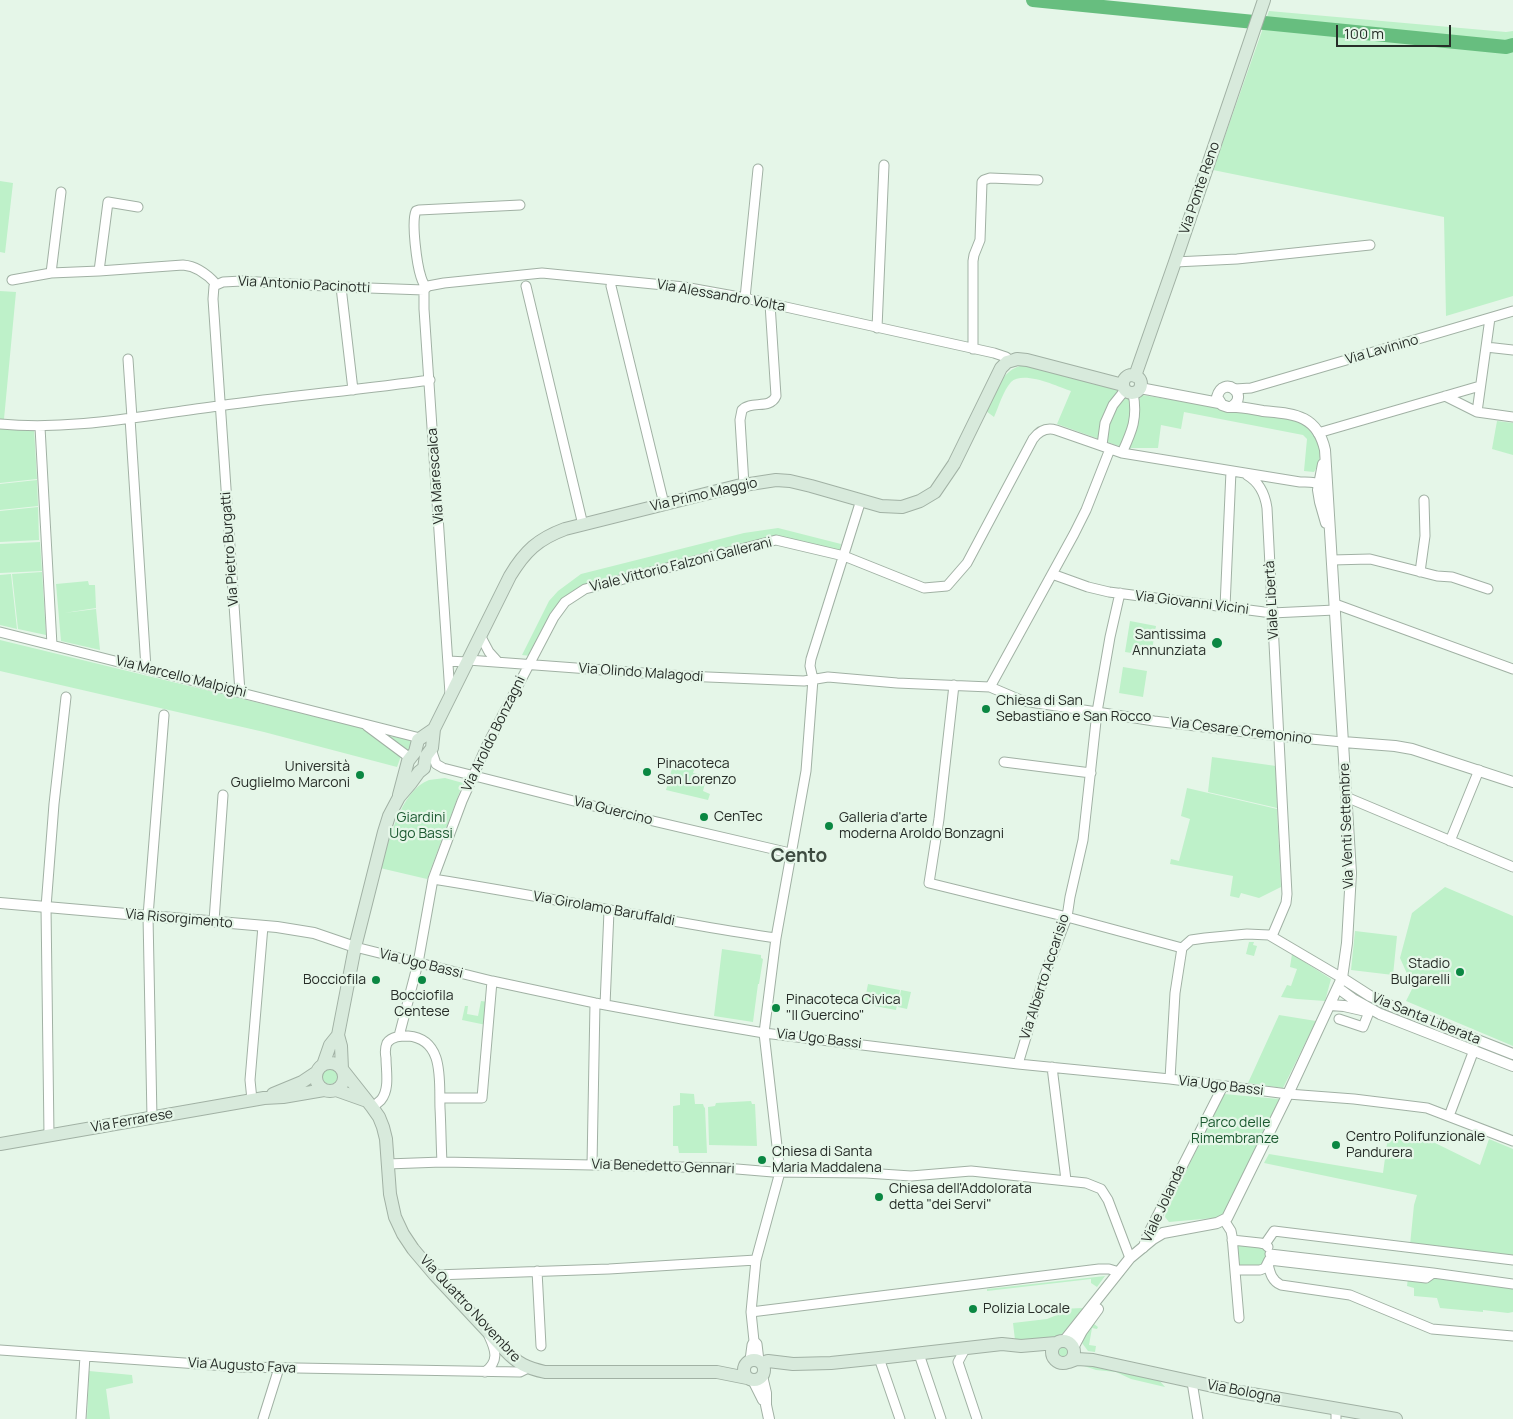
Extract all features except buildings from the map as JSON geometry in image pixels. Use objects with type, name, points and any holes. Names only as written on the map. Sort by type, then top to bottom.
[{"type":"main road","name":"Via Ponte Reno","points":[[1130,389],[1139,379],[1135,376],[1264,0]]},
{"type":"main road","points":[[1010,361],[1018,359],[1027,360],[1130,389]]},
{"type":"main road","name":"Via Primo Maggio","points":[[419,765],[415,752],[428,739],[510,576],[524,555],[535,545],[565,529],[583,524],[744,484],[768,481],[783,480],[881,506],[902,507],[920,502],[935,492],[954,464],[999,372],[1010,361]]},
{"type":"main road","points":[[370,1104],[330,1090],[318,1084],[316,1080],[330,1046],[338,1035],[355,947],[389,816],[399,797],[403,778],[419,765]]},
{"type":"main road","points":[[330,1090],[344,1081],[341,1046],[338,1035]]},
{"type":"main road","points":[[320,1069],[331,1063],[342,1070]]},
{"type":"main road","name":"Via Ferrarese","points":[[258,1099],[302,1082],[320,1069]]},
{"type":"main road","name":"Via Quattro Novembre","points":[[342,1070],[382,1122],[385,1133],[390,1194],[397,1222],[409,1244],[510,1356],[528,1368],[545,1372],[717,1372],[755,1369]]},
{"type":"main road","name":"Via Ferrarese","points":[[0,1144],[258,1099],[330,1090]]},
{"type":"main road","name":"Via Bologna","points":[[755,1369],[768,1361],[793,1364],[879,1358],[1002,1344],[1067,1349],[1077,1359],[1093,1360],[1336,1413],[1396,1419]]},
{"type":"main road","name":"Via Bologna","points":[[1021,1346],[1054,1360],[1051,1351],[1067,1349]]},
{"type":"street","points":[[877,328],[884,165]]},
{"type":"street","points":[[745,298],[758,169]]},
{"type":"street","points":[[973,349],[974,254],[980,240],[982,182],[990,178],[1038,180]]},
{"type":"street","points":[[52,273],[61,192]]},
{"type":"street","points":[[99,271],[108,202],[138,207]]},
{"type":"street","points":[[425,289],[421,280],[416,249],[414,218],[416,211],[520,205]]},
{"type":"street","points":[[1175,262],[1238,259],[1370,245]]},
{"type":"street","points":[[12,280],[52,273],[183,265],[203,271],[216,284],[212,293],[220,406]]},
{"type":"street","name":"Via Alessandro Volta","points":[[425,289],[431,285],[522,274],[548,274],[684,287],[745,298],[973,349],[1002,356],[1010,361]]},
{"type":"street","name":"Via Antonio Pacinotti","points":[[216,284],[242,281],[340,287],[425,289]]},
{"type":"street","points":[[526,286],[583,524]]},
{"type":"street","points":[[611,286],[664,504]]},
{"type":"street","points":[[340,287],[353,390]]},
{"type":"street","name":"Via Marescalca","points":[[425,289],[424,309],[451,695]]},
{"type":"street","points":[[744,484],[740,420],[742,410],[748,405],[770,403],[774,401],[776,396],[770,304]]},
{"type":"street","name":"Via Lavinino","points":[[1235,398],[1251,388],[1513,311]]},
{"type":"street","points":[[1477,412],[1490,318]]},
{"type":"street","points":[[1486,347],[1513,350]]},
{"type":"street","points":[[128,359],[146,668]]},
{"type":"street","points":[[0,424],[40,427],[131,418],[430,380]]},
{"type":"street","points":[[1318,433],[1480,386]]},
{"type":"street","points":[[1225,387],[1232,387],[1235,398],[1224,407],[1218,398],[1225,387]]},
{"type":"street","points":[[1130,389],[1199,399],[1218,398]]},
{"type":"street","points":[[990,687],[1082,520],[1106,447],[1105,423],[1113,405],[1130,389]]},
{"type":"street","points":[[1130,389],[1136,413],[1133,428],[1122,453],[1300,482],[1312,482],[1319,484],[1326,493],[1329,508]]},
{"type":"street","points":[[1445,396],[1477,412],[1513,418]]},
{"type":"street","name":"Via Venti Settembre","points":[[1224,1220],[1232,1210],[1342,978],[1348,943],[1350,873],[1324,445],[1309,421],[1299,416],[1255,410],[1235,398]]},
{"type":"street","name":"Via Pietro Burgatti","points":[[220,406],[240,692]]},
{"type":"street","points":[[40,427],[52,645]]},
{"type":"street","name":"Viale Vittorio Falzoni Gallerani","points":[[530,664],[554,617],[565,602],[585,589],[776,540],[844,556],[924,588],[947,586],[967,563],[1037,434],[1051,428],[1122,453]]},
{"type":"street","name":"Via Venti Settembre","points":[[1324,445],[1318,495],[1331,546]]},
{"type":"street","points":[[1300,482],[1311,478],[1323,464]]},
{"type":"street","points":[[1225,607],[1231,471]]},
{"type":"street","name":"Viale Libertà","points":[[1244,473],[1259,484],[1266,501],[1287,899],[1272,936]]},
{"type":"street","points":[[768,1419],[766,1393],[755,1369],[757,1344],[754,1341],[751,1312],[756,1260],[780,1172],[764,1033],[776,938],[806,771],[813,680],[810,666],[811,659],[861,500]]},
{"type":"street","points":[[1420,572],[1425,536],[1424,500]]},
{"type":"street","points":[[1332,560],[1370,559],[1437,576],[1452,577],[1488,589]]},
{"type":"street","name":"Via Giovanni Vicini","points":[[1052,574],[1120,594],[1272,613],[1335,607]]},
{"type":"street","name":"Via Alberto Accarisio","points":[[1018,1064],[1044,977],[1067,917],[1083,840],[1092,773],[1097,712],[1110,637],[1120,594]]},
{"type":"street","points":[[1335,607],[1513,669]]},
{"type":"street","name":"Via Marcello Malpighi","points":[[0,632],[428,739]]},
{"type":"street","points":[[480,636],[489,652],[498,662]]},
{"type":"street","points":[[448,661],[468,661]]},
{"type":"street","name":"Via Olindo Malagodi","points":[[468,661],[684,676],[763,680],[813,680]]},
{"type":"street","name":"Via Aroldo Bonzagni","points":[[399,1036],[418,963],[433,879],[472,775],[530,664]]},
{"type":"street","name":"Via Cesare Cremonino","points":[[813,680],[828,677],[897,683],[990,687],[1023,701],[1097,712],[1343,742]]},
{"type":"street","points":[[954,685],[939,819],[929,883],[1182,948]]},
{"type":"street","points":[[49,1135],[47,879],[66,697]]},
{"type":"street","points":[[152,1118],[148,916],[164,715]]},
{"type":"street","points":[[1206,722],[1206,724],[1279,735]]},
{"type":"street","name":"Via Marcello Malpighi","points":[[362,723],[419,765]]},
{"type":"street","points":[[419,765],[428,739]]},
{"type":"street","points":[[1343,742],[1404,747],[1513,782]]},
{"type":"street","points":[[1004,762],[1092,773]]},
{"type":"street","name":"Via Guercino","points":[[419,765],[443,768],[790,854]]},
{"type":"street","points":[[1450,841],[1479,770]]},
{"type":"street","points":[[214,921],[223,795]]},
{"type":"street","points":[[1346,797],[1513,868]]},
{"type":"street","name":"Via Girolamo Baruffaldi","points":[[433,879],[497,889],[609,911],[776,938]]},
{"type":"street","name":"Via Risorgimento","points":[[0,903],[214,921],[306,931],[355,947]]},
{"type":"street","points":[[592,1165],[600,1004],[609,911]]},
{"type":"street","points":[[258,1099],[250,1080],[263,926]]},
{"type":"street","points":[[1170,1079],[1175,992],[1182,948],[1191,940],[1246,934],[1265,934],[1272,936],[1342,978]]},
{"type":"street","name":"Via Ugo Bassi","points":[[355,947],[492,981],[600,1004],[764,1033],[1018,1064],[1427,1108],[1513,1141]]},
{"type":"street","name":"Via Santa Liberata","points":[[1342,978],[1365,993],[1392,1006],[1513,1054]]},
{"type":"street","points":[[440,1098],[482,1098],[492,981]]},
{"type":"street","name":"Via Santa Liberata","points":[[1338,988],[1364,1006],[1513,1066]]},
{"type":"street","name":"Via Santa Liberata","points":[[1330,1005],[1344,1006],[1391,1018]]},
{"type":"street","points":[[1339,1019],[1363,1027],[1369,1012]]},
{"type":"street","points":[[370,1104],[382,1099],[386,1087],[386,1047],[392,1038],[399,1036],[418,1038],[432,1049],[440,1069],[442,1162]]},
{"type":"street","points":[[1449,1116],[1474,1050]]},
{"type":"street","points":[[1052,1067],[1066,1180]]},
{"type":"street","name":"Viale Jolanda","points":[[1143,1248],[1147,1236],[1222,1086]]},
{"type":"street","name":"Via Benedetto Gennari","points":[[388,1164],[442,1162],[725,1168],[780,1172],[850,1172],[911,1176],[972,1171],[1066,1180],[1092,1185],[1103,1191],[1130,1258]]},
{"type":"street","points":[[1224,1220],[1231,1231],[1239,1318]]},
{"type":"street","name":"Viale Jolanda","points":[[1143,1248],[1163,1233],[1213,1224],[1224,1220]]},
{"type":"street","points":[[1265,1244],[1274,1231],[1513,1260]]},
{"type":"street","points":[[1232,1240],[1265,1244],[1269,1248],[1271,1276],[1276,1283],[1281,1285],[1350,1294],[1432,1329],[1513,1336]]},
{"type":"street","points":[[1067,1349],[1119,1272],[1130,1258],[1143,1248]]},
{"type":"street","points":[[1067,1349],[1143,1248]]},
{"type":"street","points":[[1235,1270],[1260,1270],[1265,1268],[1269,1259]]},
{"type":"street","points":[[1269,1259],[1426,1278],[1433,1273],[1513,1284]]},
{"type":"street","points":[[435,1275],[609,1269],[756,1260]]},
{"type":"street","points":[[751,1312],[1098,1269],[1109,1269],[1119,1272]]},
{"type":"street","points":[[537,1271],[541,1346]]},
{"type":"street","points":[[485,1372],[492,1366],[495,1360],[495,1352],[487,1331]]},
{"type":"street","points":[[965,1348],[958,1362],[977,1419]]},
{"type":"street","name":"Via Augusto Fava","points":[[0,1350],[279,1368],[520,1372],[528,1368]]},
{"type":"street","points":[[919,1354],[941,1419]]},
{"type":"street","points":[[81,1419],[85,1356]]},
{"type":"street","points":[[879,1358],[900,1419]]},
{"type":"street","points":[[263,1419],[279,1368]]},
{"type":"street","points":[[1192,1382],[1198,1419]]},
{"type":"green space","points":[[1269,11],[1506,32],[1513,31],[1513,296],[1446,316],[1444,217],[1213,170]]},
{"type":"green space","points":[[0,181],[13,183],[5,253],[0,252]]},
{"type":"green space","points":[[0,291],[16,292],[4,419],[0,419]]},
{"type":"green space","points":[[1023,365],[1123,390],[1130,394],[1296,420],[1309,430],[1318,443],[1320,457],[1318,464],[1314,472],[1304,471],[1307,439],[1303,435],[1184,412],[1181,429],[1161,425],[1158,448],[1131,448],[1130,450],[1057,424],[1071,391],[1032,378],[1016,379],[1011,382],[1003,394],[994,417],[986,411],[996,390],[1009,372]]},
{"type":"green space","points":[[1497,421],[1513,423],[1513,455],[1492,449]]},
{"type":"green space","points":[[0,429],[34,429],[37,479],[0,483]]},
{"type":"green space","points":[[37,480],[38,506],[0,510],[0,484]]},
{"type":"green space","points":[[38,507],[39,540],[0,542],[0,511]]},
{"type":"green space","points":[[778,528],[841,544],[839,553],[779,538],[746,543],[584,585],[560,602],[552,613],[531,656],[522,655],[549,601],[558,591],[581,574],[744,533]]},
{"type":"green space","points":[[40,542],[42,571],[0,573],[0,544]]},
{"type":"green space","points":[[42,572],[46,635],[18,629],[12,574]]},
{"type":"green space","points":[[11,574],[17,629],[0,625],[0,575]]},
{"type":"green space","points":[[88,581],[89,585],[95,585],[96,608],[64,613],[96,609],[100,650],[61,641],[56,584]]},
{"type":"green space","points":[[1130,621],[1156,626],[1151,656],[1125,652]]},
{"type":"green space","points":[[0,640],[366,729],[401,756],[397,767],[264,732],[0,671]]},
{"type":"green space","points":[[1123,667],[1147,671],[1143,697],[1119,693]]},
{"type":"green space","points":[[379,734],[411,740],[409,750],[406,752]]},
{"type":"green space","points":[[1212,757],[1276,766],[1277,808],[1208,792]]},
{"type":"green space","points":[[674,761],[695,767],[693,773],[707,776],[703,791],[710,794],[708,800],[666,790]]},
{"type":"green space","name":"Giardini Ugo Bassi","points":[[445,778],[463,783],[427,879],[380,868],[397,818],[410,795],[429,780]]},
{"type":"green space","points":[[1187,788],[1277,809],[1281,887],[1259,898],[1241,893],[1239,898],[1230,896],[1233,876],[1170,864],[1171,859],[1179,861],[1190,819],[1181,816]]},
{"type":"green space","name":"Stadio Bulgarelli","points":[[1445,887],[1513,916],[1513,1046],[1406,1001],[1413,987],[1400,958],[1412,913]]},
{"type":"green space","points":[[1355,931],[1397,936],[1393,975],[1351,970]]},
{"type":"green space","points":[[1249,942],[1254,942],[1253,945],[1257,946],[1254,956],[1246,954]]},
{"type":"green space","points":[[722,949],[761,955],[763,959],[753,1022],[714,1016]]},
{"type":"green space","points":[[1292,954],[1331,979],[1325,1001],[1281,997],[1287,985],[1291,986],[1297,969],[1290,967]]},
{"type":"green space","points":[[868,984],[900,990],[896,1010],[864,1004]]},
{"type":"green space","points":[[901,990],[911,992],[907,1009],[898,1007]]},
{"type":"green space","points":[[481,1001],[489,1002],[486,1025],[462,1020],[465,1006],[468,1006],[467,1014],[478,1016]]},
{"type":"green space","points":[[1279,1015],[1316,1021],[1283,1088],[1248,1083]]},
{"type":"green space","points":[[327,1068],[333,1068],[338,1073],[336,1082],[327,1084],[322,1079],[322,1073]]},
{"type":"green space","points":[[680,1093],[694,1094],[695,1104],[703,1104],[705,1108],[707,1153],[679,1153],[678,1146],[673,1146],[673,1106],[680,1105]]},
{"type":"green space","name":"Parco delle Rimembranze","points":[[1224,1094],[1279,1099],[1225,1217],[1169,1222],[1165,1217],[1166,1212]]},
{"type":"green space","points":[[751,1101],[752,1104],[755,1104],[757,1146],[709,1145],[708,1107],[715,1106],[716,1103]]},
{"type":"green space","points":[[1388,1136],[1431,1141],[1480,1165],[1489,1139],[1513,1149],[1513,1258],[1410,1245],[1414,1205],[1417,1195],[1264,1163],[1269,1154],[1383,1173]]},
{"type":"green space","points":[[1235,1242],[1265,1248],[1267,1253],[1264,1265],[1259,1268],[1237,1267]]},
{"type":"green space","points":[[1105,1276],[1097,1287],[1091,1283],[1091,1279],[987,1291],[987,1289]]},
{"type":"green space","points":[[1433,1276],[1513,1287],[1513,1312],[1483,1310],[1483,1312],[1440,1308],[1437,1298],[1414,1296],[1414,1288],[1407,1286],[1408,1278]]},
{"type":"green space","points":[[1083,1308],[1062,1334],[1045,1340],[1015,1340],[1013,1323],[1047,1319],[1057,1315],[1059,1309]]},
{"type":"green space","points":[[1094,1324],[1098,1327],[1097,1329],[1092,1328],[1089,1345],[1096,1346],[1095,1352],[1088,1351],[1082,1343],[1083,1338]]},
{"type":"green space","points":[[1063,1346],[1069,1352],[1063,1358],[1057,1352]]},
{"type":"green space","points":[[1082,1363],[1159,1380],[1165,1387],[1131,1379],[1116,1372],[1096,1370],[1084,1366]]},
{"type":"green space","points":[[89,1371],[132,1375],[133,1383],[106,1389],[110,1419],[87,1419]]},
{"type":"waterway","points":[[1033,0],[1506,47],[1513,45]]},
{"type":"place","name":"Santissima Annunziata","points":[[1217,643]]},
{"type":"place","name":"Chiesa di San Sebastiano e San Rocco","points":[[986,709]]},
{"type":"place","name":"Pinacoteca San Lorenzo","points":[[647,772]]},
{"type":"place","name":"Università Guglielmo Marconi","points":[[360,775]]},
{"type":"place","name":"CenTec","points":[[704,817]]},
{"type":"place","name":"Galleria d'arte moderna Aroldo Bonzagni","points":[[829,826]]},
{"type":"place","name":"Stadio Bulgarelli","points":[[1460,972]]},
{"type":"place","name":"Bocciofila","points":[[376,980]]},
{"type":"place","name":"Bocciofila Centese","points":[[422,980]]},
{"type":"place","name":"Pinacoteca Civica \"Il Guercino\"","points":[[776,1008]]},
{"type":"place","name":"Centro Polifunzionale Pandurera","points":[[1336,1145]]},
{"type":"place","name":"Chiesa di Santa Maria Maddalena","points":[[762,1160]]},
{"type":"place","name":"Chiesa dell'Addolorata detta \"dei Servi\"","points":[[879,1197]]},
{"type":"place","name":"Polizia Locale","points":[[973,1309]]},
{"type":"district","name":"Cento","points":[[799,857]]}]
